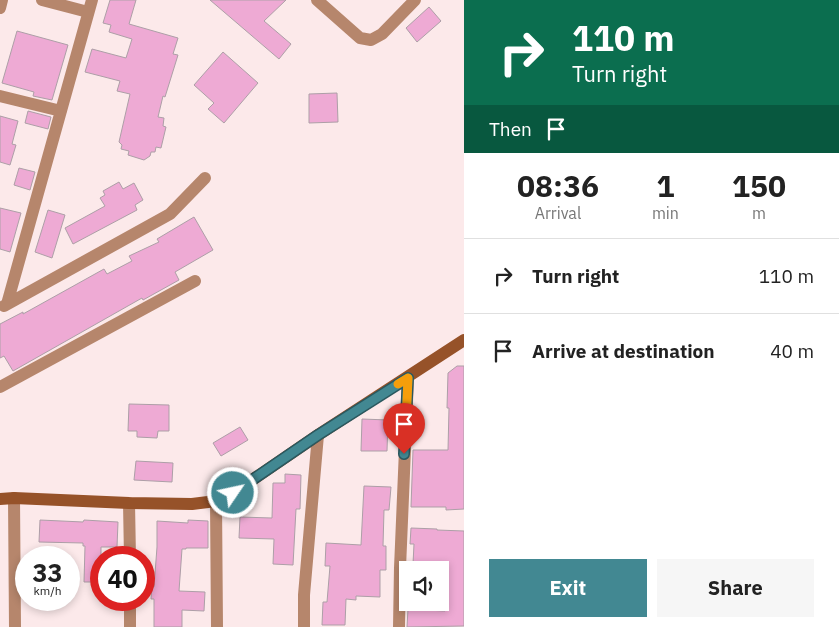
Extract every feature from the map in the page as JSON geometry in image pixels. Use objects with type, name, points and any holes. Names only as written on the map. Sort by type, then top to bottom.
[{"type":"street","points":[[0,8],[2,0]]},
{"type":"street","points":[[3,307],[90,6],[42,0]]},
{"type":"street","points":[[317,0],[360,38],[372,40],[382,34],[415,0]]},
{"type":"street","points":[[0,96],[61,111]]},
{"type":"street","points":[[3,307],[170,214],[205,178]]},
{"type":"street","points":[[0,387],[195,281]]},
{"type":"street","points":[[0,499],[192,504],[216,501],[233,493],[464,340]]},
{"type":"street","points":[[399,627],[408,378]]},
{"type":"street","points":[[304,627],[304,595],[318,435]]},
{"type":"street","points":[[14,498],[15,627]]},
{"type":"street","points":[[216,501],[217,627]]},
{"type":"street","points":[[130,503],[130,546]]},
{"type":"street","points":[[130,611],[130,627]]},
{"type":"building","points":[[110,0],[136,0],[129,24],[178,38],[173,54],[178,55],[165,97],[163,96],[158,117],[164,118],[163,126],[166,127],[161,148],[156,147],[155,152],[151,152],[150,156],[144,160],[128,155],[129,151],[121,149],[122,145],[119,142],[130,94],[117,91],[120,81],[85,72],[92,49],[126,58],[132,39],[109,32],[111,25],[103,23]]},
{"type":"building","points":[[210,0],[286,0],[264,21],[291,44],[279,59]]},
{"type":"building","points":[[429,7],[441,21],[417,42],[406,28]]},
{"type":"building","points":[[17,31],[68,45],[52,100],[33,96],[34,92],[2,83]]},
{"type":"building","points":[[223,52],[258,83],[224,123],[208,109],[214,103],[194,85]]},
{"type":"building","points":[[337,93],[338,122],[309,123],[309,94]]},
{"type":"building","points":[[28,111],[51,117],[48,129],[25,123]]},
{"type":"building","points":[[0,116],[18,121],[12,144],[16,145],[10,165],[0,162]]},
{"type":"building","points":[[19,168],[35,172],[30,190],[14,185]]},
{"type":"building","points":[[119,182],[123,189],[134,183],[143,200],[135,205],[137,210],[73,244],[65,228],[105,206],[100,198],[105,195],[103,191]]},
{"type":"building","points":[[0,208],[21,213],[10,252],[0,249]]},
{"type":"building","points":[[48,210],[65,215],[52,258],[35,252]]},
{"type":"building","points":[[194,217],[213,250],[175,272],[179,280],[143,300],[142,298],[13,371],[4,356],[0,358],[0,324],[23,312],[23,314],[104,269],[107,274],[132,261],[129,256],[159,242],[157,239]]},
{"type":"building","points":[[457,366],[464,366],[464,509],[446,510],[446,507],[411,507],[413,450],[448,450],[448,373]]},
{"type":"building","points":[[129,404],[169,405],[169,431],[158,431],[157,438],[137,437],[137,431],[128,431]]},
{"type":"building","points":[[362,419],[388,420],[387,451],[361,451]]},
{"type":"building","points":[[240,427],[248,440],[221,456],[213,443]]},
{"type":"building","points":[[136,461],[173,463],[172,482],[134,480]]},
{"type":"building","points":[[285,474],[301,475],[300,509],[296,509],[293,565],[273,564],[274,539],[239,538],[240,517],[272,518],[273,483],[285,483]]},
{"type":"building","points":[[364,486],[391,487],[389,510],[384,510],[383,546],[386,546],[386,570],[380,570],[380,597],[356,596],[356,600],[346,599],[345,625],[322,625],[323,602],[327,602],[330,566],[325,566],[326,543],[361,545]]},
{"type":"building","points":[[40,520],[118,522],[117,546],[90,546],[90,582],[84,582],[85,546],[83,546],[83,543],[39,542]]},
{"type":"building","points":[[188,520],[208,521],[208,548],[182,549],[179,591],[205,592],[204,611],[182,610],[182,627],[154,627],[157,521],[188,523]]},
{"type":"building","points":[[411,528],[464,531],[464,626],[407,627],[408,611],[449,611],[449,561],[413,561],[414,544],[410,544]]},
{"type":"slow traffic","points":[[398,384],[408,378],[406,423]]},
{"type":"route","points":[[233,493],[318,435],[408,378],[404,454]]}]
